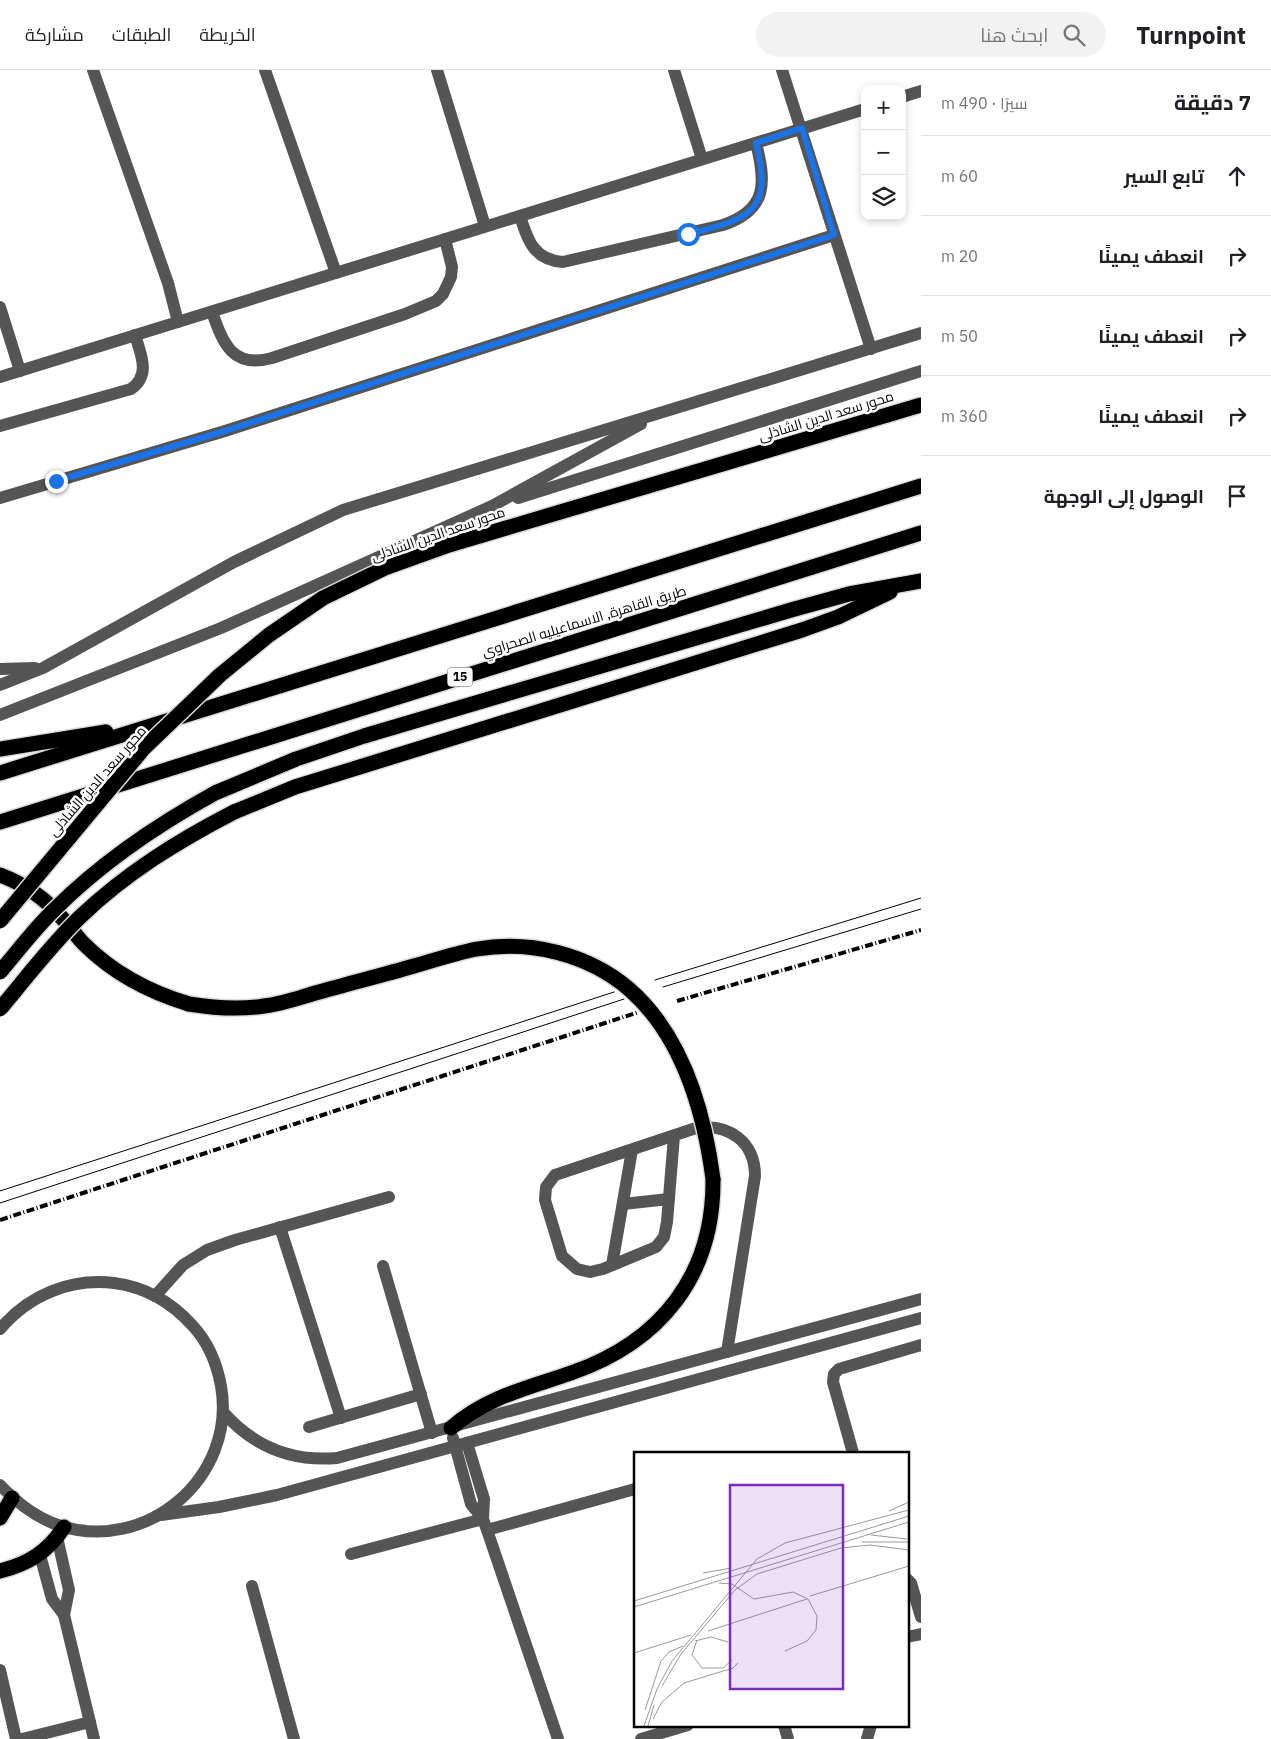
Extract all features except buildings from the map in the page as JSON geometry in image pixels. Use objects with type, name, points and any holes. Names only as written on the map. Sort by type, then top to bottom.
[{"type":"highway","name":"محور سعد الدين الشاذلى","points":[[0,921],[144,748],[187,704],[269,635],[323,598],[385,568],[449,545],[921,404]]},
{"type":"highway","name":"طريق القاهرة, الاسماعيليه الصحراوي","points":[[0,773],[921,486]]},
{"type":"highway","name":"طريق القاهرة, الاسماعيليه الصحراوي","points":[[0,822],[921,533]]},
{"type":"highway","points":[[0,972],[55,908],[105,864],[177,814],[215,793],[296,758],[364,736],[792,610],[849,594],[917,581]]},
{"type":"highway","points":[[0,1009],[62,936],[100,899],[164,851],[234,812],[295,787],[802,630],[838,617],[917,581]]},
{"type":"highway","points":[[0,749],[149,726]]},
{"type":"highway","points":[[0,875],[24,886],[50,905],[83,943],[114,970],[150,990],[189,1004],[228,1008],[266,1006],[477,949],[516,946],[536,948],[573,957],[591,965],[624,985],[652,1012],[674,1044],[689,1080],[706,1141],[713,1179],[711,1218],[701,1256],[684,1290],[660,1321],[630,1345],[573,1373],[499,1397],[473,1410],[451,1428]]},
{"type":"highway","points":[[0,1518],[12,1498]]},
{"type":"highway","points":[[0,1571],[20,1565],[40,1555],[60,1532]]},
{"type":"street","points":[[92,70],[168,283],[178,322]]},
{"type":"street","points":[[265,70],[336,273]]},
{"type":"street","points":[[436,70],[486,226]]},
{"type":"street","points":[[674,70],[702,159]]},
{"type":"street","points":[[782,70],[871,349]]},
{"type":"street","points":[[906,96],[921,91]]},
{"type":"street","points":[[0,377],[861,109]]},
{"type":"street","points":[[520,216],[527,238],[537,254],[554,262],[564,262],[723,225],[745,216],[759,198],[763,176],[756,143]]},
{"type":"street","points":[[0,498],[225,431],[834,235]]},
{"type":"street","points":[[212,312],[220,335],[232,353],[251,361],[272,358],[405,314],[436,301],[448,286],[451,277],[452,267],[445,239]]},
{"type":"street","points":[[0,307],[20,371]]},
{"type":"street","points":[[0,685],[43,668],[234,562],[343,510],[921,333]]},
{"type":"street","points":[[0,426],[131,389],[141,379],[144,366],[135,335]]},
{"type":"street","points":[[492,506],[921,371]]},
{"type":"street","points":[[0,715],[221,628],[492,506],[666,411]]},
{"type":"street","points":[[0,668],[43,668]]},
{"type":"street","points":[[674,1136],[666,1230],[656,1247],[590,1272],[577,1269],[566,1262],[546,1207],[544,1194],[550,1180],[555,1175],[674,1136],[706,1127],[726,1129],[738,1137],[748,1147],[755,1166],[756,1176],[727,1352]]},
{"type":"street","points":[[612,1265],[632,1150]]},
{"type":"street","points":[[155,1296],[172,1274],[195,1257],[235,1240],[390,1197]]},
{"type":"street","points":[[622,1204],[669,1199]]},
{"type":"street","points":[[280,1227],[341,1418]]},
{"type":"street","points":[[383,1266],[432,1433]]},
{"type":"street","points":[[0,1329],[20,1309],[35,1299],[68,1286],[86,1283],[121,1284],[155,1296],[184,1316],[206,1344],[220,1377],[223,1412],[217,1447],[200,1479],[176,1505],[145,1522],[110,1531],[60,1532],[12,1498],[0,1485]]},
{"type":"street","points":[[223,1412],[246,1435],[259,1444],[289,1456],[337,1458],[921,1299]]},
{"type":"street","points":[[161,1514],[248,1501],[921,1318]]},
{"type":"street","points":[[818,1327],[823,1345]]},
{"type":"street","points":[[765,1342],[771,1359]]},
{"type":"street","points":[[853,1452],[833,1382],[834,1374],[839,1369],[921,1345]]},
{"type":"street","points":[[309,1427],[421,1394]]},
{"type":"street","points":[[451,1428],[461,1444],[471,1504],[485,1524],[558,1739]]},
{"type":"street","points":[[351,1554],[634,1489]]},
{"type":"street","points":[[60,1532],[68,1590],[64,1615],[94,1739]]},
{"type":"street","points":[[40,1555],[52,1599],[64,1615]]},
{"type":"street","points":[[908,1581],[921,1617]]},
{"type":"street","points":[[252,1586],[294,1739]]},
{"type":"street","points":[[908,1637],[921,1634]]},
{"type":"street","points":[[0,1670],[16,1739]]},
{"type":"street","points":[[22,1739],[90,1722]]},
{"type":"street","points":[[640,1739],[685,1726]]},
{"type":"street","points":[[784,1726],[788,1739]]},
{"type":"street","points":[[867,1739],[871,1726]]},
{"type":"tram line","points":[[655,980],[921,898]]},
{"type":"tram line","points":[[663,987],[921,909]]},
{"type":"tram line","points":[[0,1191],[614,992]]},
{"type":"tram line","points":[[0,1203],[624,999]]},
{"type":"railway","points":[[677,1001],[921,930]]},
{"type":"railway","points":[[0,1220],[639,1012]]},
{"type":"route","points":[[56,481],[225,431],[834,235],[802,128],[756,143],[763,176],[763,187],[753,208],[745,216],[723,225],[688,234]]}]
